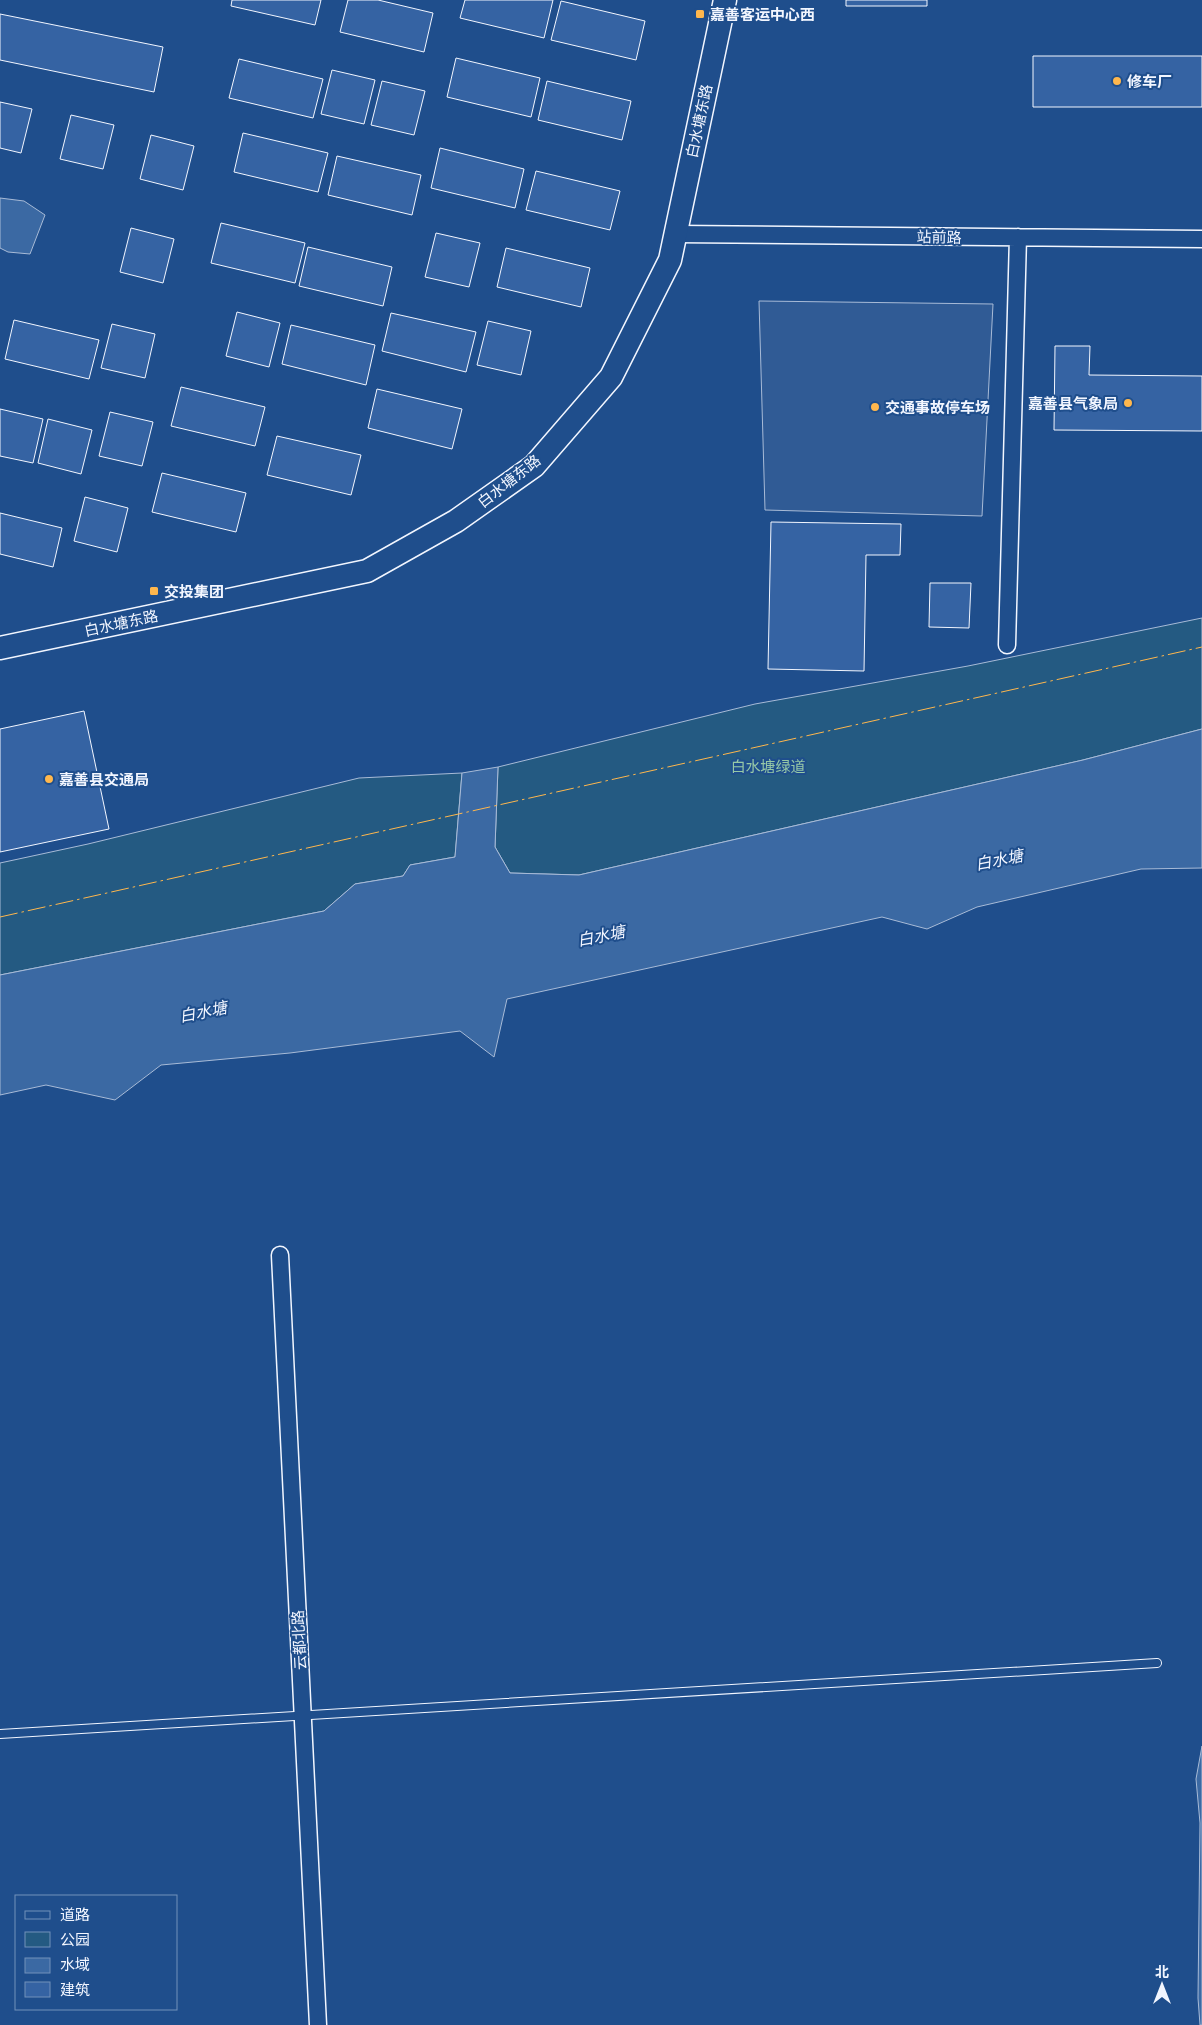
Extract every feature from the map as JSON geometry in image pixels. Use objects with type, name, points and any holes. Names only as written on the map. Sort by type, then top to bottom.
[{"type":"street","name":"白水塘东路","points":[[0,648],[367,571],[456,521],[534,466],[611,378],[670,260],[725,0]]},
{"type":"street","name":"站前路","points":[[675,234],[1202,239]]},
{"type":"street","points":[[1006,645],[1018,237]]},
{"type":"street","name":"云都北路","points":[[280,1255],[318,2025]]},
{"type":"lane","points":[[0,1734],[1156,1663]]},
{"type":"green space","name":"白水塘绿道","points":[[1202,618],[1202,729],[1083,760],[579,875],[510,873],[495,847],[498,767],[755,704],[968,666]]},
{"type":"green space","points":[[462,773],[455,857],[410,865],[403,876],[355,884],[324,911],[0,975],[0,863],[88,844],[359,778]]},
{"type":"shaded area","name":"交通事故停车场","points":[[759,301],[993,304],[982,516],[765,510]]},
{"type":"water","points":[[0,198],[24,201],[45,215],[30,254],[8,252],[0,248]]},
{"type":"water","name":"白水塘","points":[[1202,729],[1202,868],[1141,869],[977,907],[927,929],[882,917],[507,999],[494,1057],[460,1031],[290,1053],[161,1065],[115,1100],[46,1085],[0,1095],[0,975],[324,911],[355,884],[403,876],[410,865],[455,857],[462,773],[498,767],[495,847],[510,873],[579,875],[1083,760]]},
{"type":"water","points":[[1202,1746],[1202,2025],[1200,2025],[1198,1998],[1200,1823],[1196,1779]]},
{"type":"building","points":[[232,0],[321,0],[315,25],[231,6]]},
{"type":"building","points":[[348,0],[378,0],[433,13],[424,52],[340,32]]},
{"type":"building","points":[[465,0],[553,0],[544,38],[460,18]]},
{"type":"building","points":[[846,0],[927,0],[927,6],[846,6]]},
{"type":"building","points":[[561,1],[645,21],[636,60],[551,40]]},
{"type":"building","points":[[0,14],[163,47],[154,92],[0,60]]},
{"type":"building","name":"修车厂","points":[[1033,56],[1202,56],[1202,107],[1033,107]]},
{"type":"building","points":[[456,58],[540,78],[531,117],[447,97]]},
{"type":"building","points":[[239,59],[323,79],[313,118],[229,98]]},
{"type":"building","points":[[332,70],[375,80],[364,124],[321,114]]},
{"type":"building","points":[[382,81],[425,91],[414,135],[371,125]]},
{"type":"building","points":[[547,81],[631,101],[622,140],[538,120]]},
{"type":"building","points":[[0,102],[32,109],[21,153],[0,148]]},
{"type":"building","points":[[71,115],[114,125],[103,169],[60,159]]},
{"type":"building","points":[[243,133],[328,153],[318,192],[234,172]]},
{"type":"building","points":[[151,135],[194,146],[183,190],[140,179]]},
{"type":"building","points":[[440,148],[524,169],[515,208],[431,188]]},
{"type":"building","points":[[337,156],[421,175],[412,215],[328,195]]},
{"type":"building","points":[[536,171],[620,191],[610,230],[526,210]]},
{"type":"building","points":[[221,223],[305,243],[295,283],[211,263]]},
{"type":"building","points":[[131,228],[174,239],[163,283],[120,272]]},
{"type":"building","points":[[436,233],[480,243],[469,287],[425,277]]},
{"type":"building","points":[[308,247],[392,267],[383,306],[299,286]]},
{"type":"building","points":[[506,248],[590,268],[581,307],[497,287]]},
{"type":"building","points":[[237,312],[280,323],[269,367],[226,356]]},
{"type":"building","points":[[391,313],[476,332],[466,372],[382,351]]},
{"type":"building","points":[[14,320],[99,340],[89,379],[5,359]]},
{"type":"building","points":[[488,321],[531,331],[521,375],[477,365]]},
{"type":"building","points":[[112,324],[155,334],[145,378],[101,368]]},
{"type":"building","points":[[291,325],[375,345],[366,385],[282,364]]},
{"type":"building","name":"嘉善县气象局","points":[[1055,346],[1090,346],[1089,375],[1202,376],[1202,431],[1054,430]]},
{"type":"building","points":[[181,387],[265,407],[255,446],[171,426]]},
{"type":"building","points":[[377,389],[462,409],[452,449],[368,428]]},
{"type":"building","points":[[0,409],[43,419],[33,463],[0,456]]},
{"type":"building","points":[[110,412],[153,422],[142,466],[99,456]]},
{"type":"building","points":[[48,419],[92,430],[81,474],[38,463]]},
{"type":"building","points":[[277,436],[361,455],[351,495],[267,475]]},
{"type":"building","points":[[162,473],[246,493],[236,532],[152,512]]},
{"type":"building","points":[[85,497],[128,508],[117,552],[74,541]]},
{"type":"building","points":[[0,513],[62,528],[53,567],[0,554]]},
{"type":"building","points":[[771,522],[901,524],[900,555],[866,555],[864,671],[768,669]]},
{"type":"building","points":[[930,583],[971,583],[969,628],[929,627]]},
{"type":"building","name":"嘉善县交通局","points":[[84,711],[109,829],[0,852],[0,729]]},
{"type":"power","points":[[0,917],[1202,647]]},
{"type":"place","name":"嘉善客运中心西","points":[[700,14]]},
{"type":"place","name":"修车厂","points":[[1117,81]]},
{"type":"place","name":"嘉善县气象局","points":[[1128,403]]},
{"type":"place","name":"交通事故停车场","points":[[875,407]]},
{"type":"place","name":"交投集团","points":[[154,591]]},
{"type":"place","name":"嘉善县交通局","points":[[49,779]]}]
